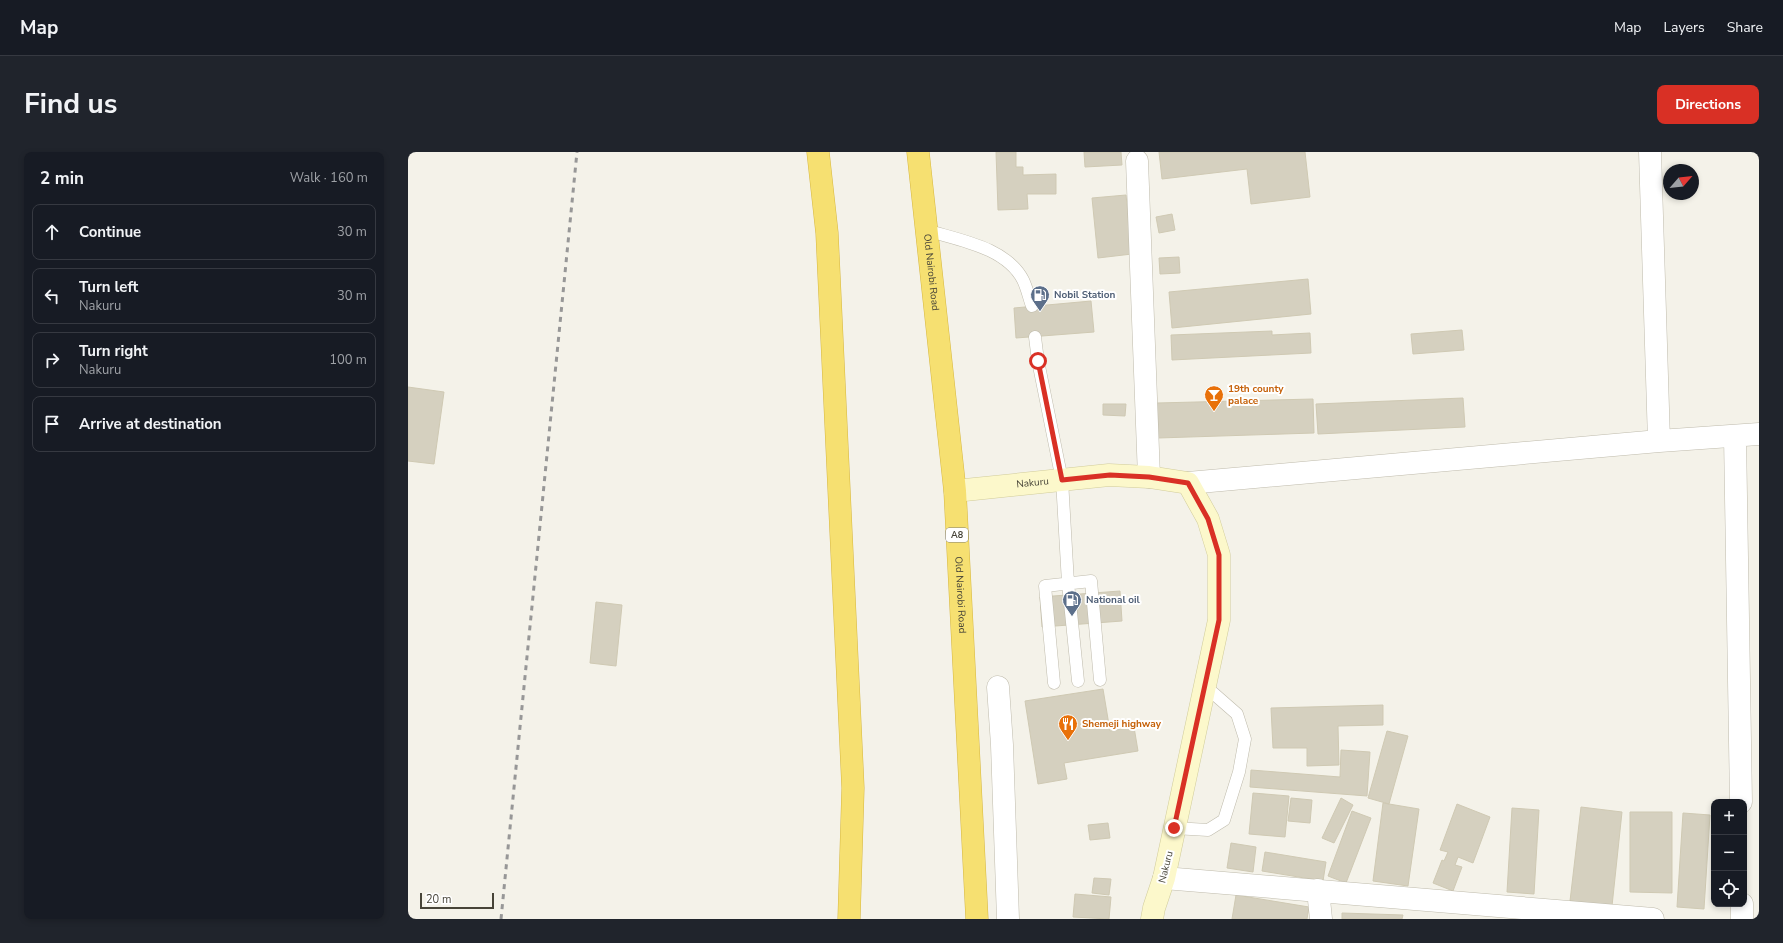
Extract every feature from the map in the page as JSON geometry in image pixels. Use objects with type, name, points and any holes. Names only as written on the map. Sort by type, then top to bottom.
[{"type":"highway","points":[[818,152],[827,233],[853,788],[849,919]]},
{"type":"highway","name":"Old Nairobi Road","points":[[918,152],[955,491],[977,919]]},
{"type":"main road","name":"Nakuru","points":[[955,491],[1110,475],[1149,477],[1188,483],[1208,519],[1219,555],[1219,620],[1164,878],[1152,919]]},
{"type":"street","points":[[1650,152],[1659,442]]},
{"type":"street","points":[[1137,161],[1149,477]]},
{"type":"street","points":[[1188,483],[1759,434]]},
{"type":"street","points":[[1735,436],[1741,799]]},
{"type":"street","points":[[998,687],[1002,745],[1008,919]]},
{"type":"street","points":[[1164,878],[1653,919]]},
{"type":"street","points":[[1318,890],[1321,919]]},
{"type":"street","points":[[1742,907],[1742,919]]},
{"type":"lane","points":[[926,230],[990,250],[1009,263],[1023,279],[1032,306]]},
{"type":"lane","points":[[1035,336],[1038,361],[1062,480],[1068,583],[1078,681]]},
{"type":"lane","points":[[1054,683],[1045,586],[1091,581],[1100,680]]},
{"type":"lane","points":[[1174,828],[1208,830],[1224,820],[1239,772],[1245,739],[1237,714],[1205,686]]},
{"type":"building","points":[[996,152],[1016,152],[1016,167],[1023,167],[1023,175],[1056,174],[1056,194],[1027,194],[1028,209],[998,210]]},
{"type":"building","points":[[1084,152],[1121,152],[1122,165],[1085,167]]},
{"type":"building","points":[[1159,152],[1305,152],[1310,197],[1251,204],[1247,169],[1162,179]]},
{"type":"building","points":[[1126,195],[1132,254],[1098,258],[1092,198]]},
{"type":"building","points":[[1172,214],[1175,230],[1159,233],[1156,217]]},
{"type":"building","points":[[1179,257],[1180,273],[1160,274],[1159,258]]},
{"type":"building","points":[[1308,279],[1311,314],[1172,328],[1169,292]]},
{"type":"building","points":[[1091,301],[1094,332],[1016,338],[1014,308]]},
{"type":"building","points":[[1462,330],[1464,350],[1413,354],[1411,334]]},
{"type":"building","points":[[1272,331],[1272,335],[1310,333],[1311,353],[1172,360],[1171,335]]},
{"type":"building","points":[[408,387],[444,392],[434,464],[408,461]]},
{"type":"building","points":[[1463,398],[1465,427],[1318,434],[1316,404]]},
{"type":"building","points":[[1313,399],[1314,433],[1158,438],[1157,403]]},
{"type":"building","points":[[1103,404],[1126,404],[1125,416],[1103,415]]},
{"type":"building","points":[[1120,591],[1122,621],[1042,627],[1040,597]]},
{"type":"building","points":[[596,602],[622,605],[616,666],[590,663]]},
{"type":"building","points":[[1103,689],[1110,731],[1134,727],[1138,751],[1064,763],[1067,779],[1038,784],[1025,701]]},
{"type":"building","points":[[1383,705],[1383,725],[1338,726],[1339,765],[1307,766],[1307,748],[1273,748],[1271,708]]},
{"type":"building","points":[[1387,731],[1408,736],[1389,804],[1368,798]]},
{"type":"building","points":[[1341,750],[1370,752],[1367,796],[1250,787],[1251,770],[1340,777]]},
{"type":"building","points":[[1253,793],[1289,796],[1285,837],[1249,834]]},
{"type":"building","points":[[1291,798],[1312,800],[1310,823],[1288,821]]},
{"type":"building","points":[[1341,798],[1353,805],[1334,843],[1322,838]]},
{"type":"building","points":[[1383,803],[1419,809],[1408,886],[1373,881]]},
{"type":"building","points":[[1457,804],[1490,817],[1473,863],[1458,857],[1455,865],[1462,867],[1453,891],[1433,883],[1442,860],[1444,861],[1448,852],[1440,850]]},
{"type":"building","points":[[1581,807],[1622,812],[1612,906],[1570,901]]},
{"type":"building","points":[[1512,808],[1539,810],[1534,894],[1507,892]]},
{"type":"building","points":[[1352,811],[1371,818],[1346,883],[1328,876]]},
{"type":"building","points":[[1630,812],[1672,812],[1672,893],[1630,892]]},
{"type":"building","points":[[1683,813],[1710,815],[1704,909],[1677,907]]},
{"type":"building","points":[[1108,823],[1110,838],[1090,840],[1088,825]]},
{"type":"building","points":[[1231,843],[1256,847],[1253,872],[1227,868]]},
{"type":"building","points":[[1265,852],[1326,862],[1323,881],[1262,871]]},
{"type":"building","points":[[1094,878],[1111,879],[1109,895],[1092,893]]},
{"type":"building","points":[[1075,894],[1111,897],[1109,919],[1073,917]]},
{"type":"building","points":[[1236,895],[1309,907],[1307,919],[1232,919]]},
{"type":"building","points":[[1342,913],[1403,915],[1402,919],[1342,919]]},
{"type":"railway","points":[[501,919],[577,152]]},
{"type":"place","name":"Nobil Station","points":[[1040,312]]},
{"type":"place","name":"19th county palace","points":[[1214,412]]},
{"type":"place","name":"National oil","points":[[1072,617]]},
{"type":"place","name":"Shemeji highway","points":[[1068,741]]},
{"type":"route","points":[[1038,361],[1062,480],[1110,475],[1149,477],[1188,483],[1208,519],[1219,555],[1219,620],[1174,828]]}]
